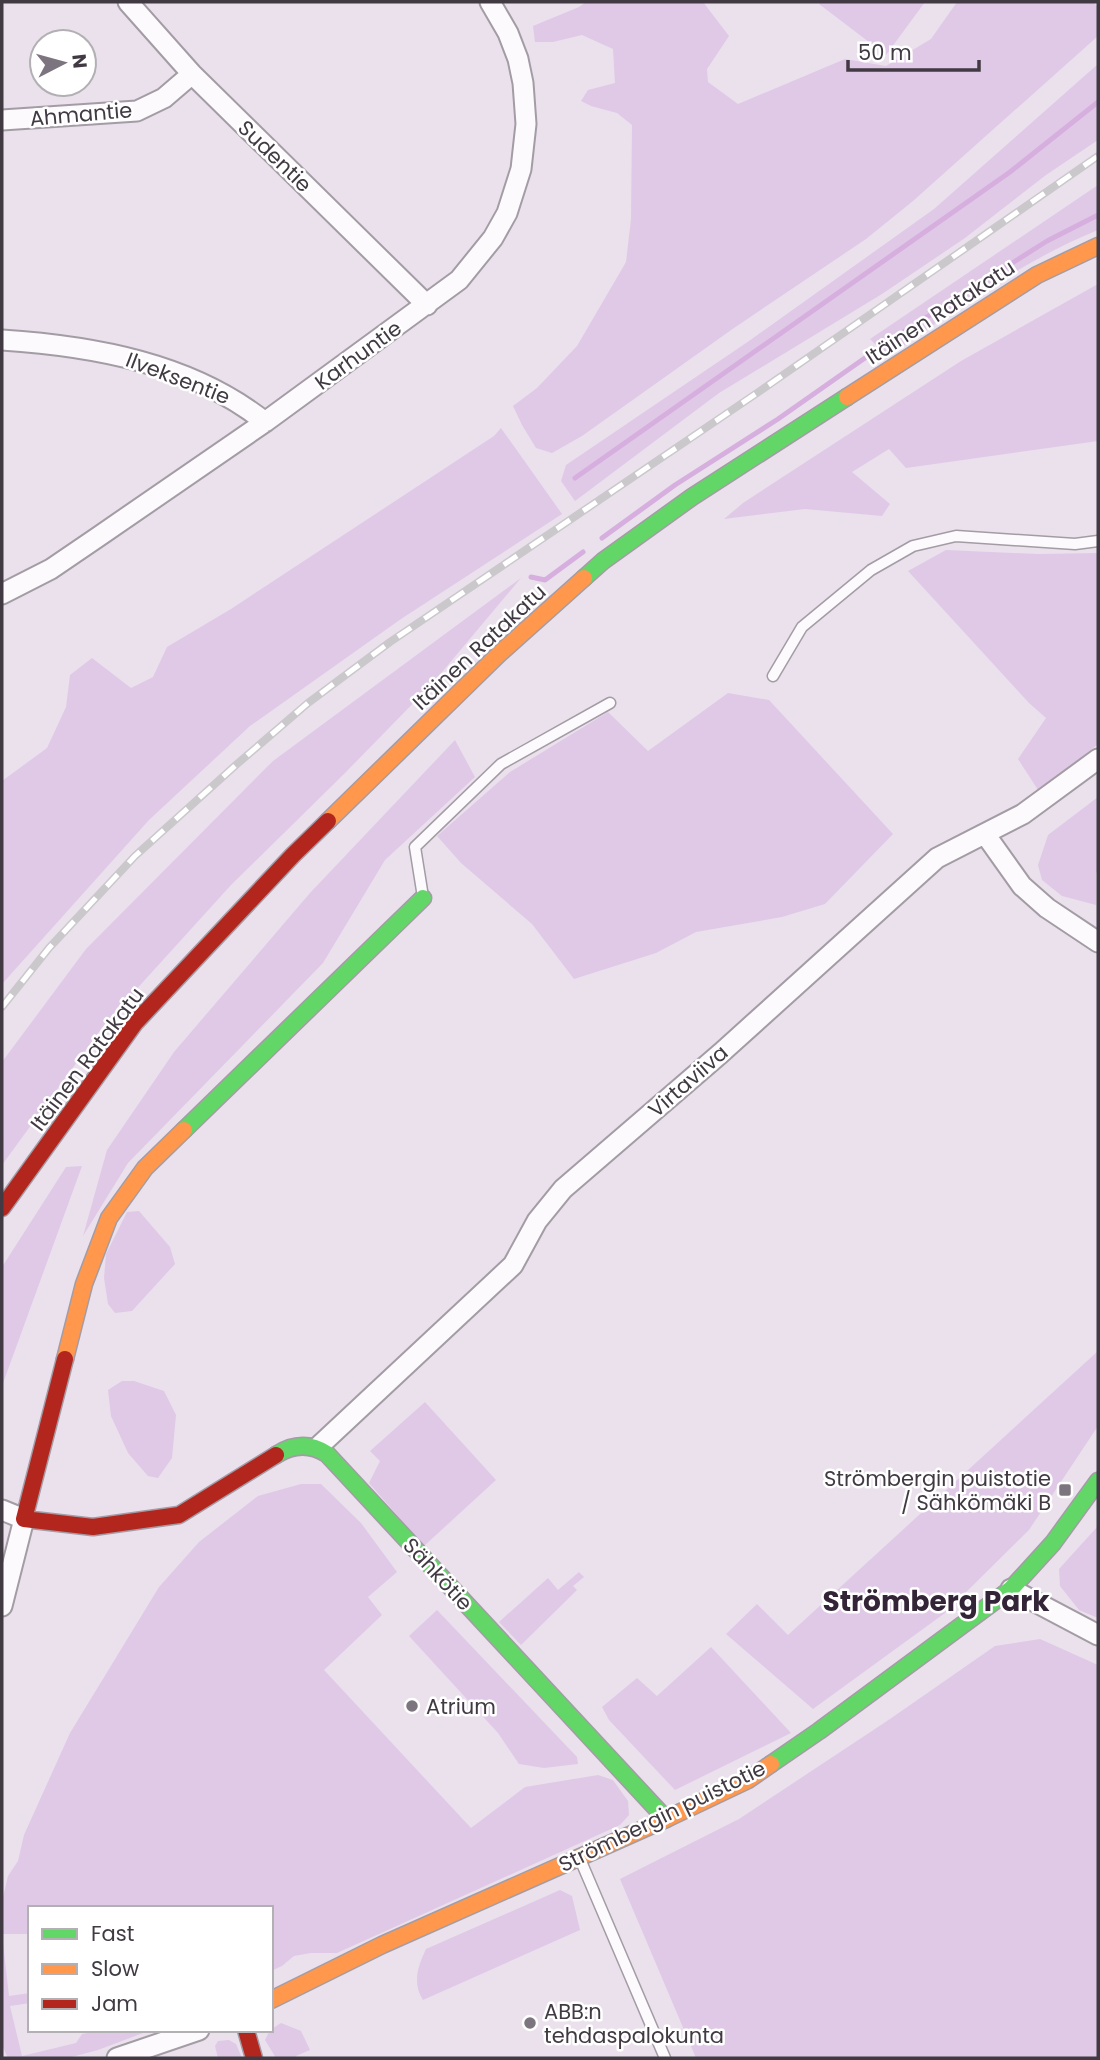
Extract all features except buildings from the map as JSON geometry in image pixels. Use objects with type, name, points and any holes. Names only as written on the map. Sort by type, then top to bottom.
[{"type":"street","name":"Sudentie","points":[[128,2],[192,74],[427,305]]},
{"type":"street","name":"Karhuntie","points":[[2,594],[51,569],[265,422],[459,280],[493,238],[507,213],[521,169],[526,124],[523,83],[518,58],[508,33],[490,2]]},
{"type":"street","name":"Ahmantie","points":[[2,120],[137,111],[164,98],[192,74]]},
{"type":"street","name":"Itäinen Ratakatu","points":[[2,1208],[135,1023],[293,855],[499,654],[603,561],[692,497],[1026,282],[1098,246]]},
{"type":"street","name":"Ilveksentie","points":[[2,340],[111,353],[161,368],[241,403],[265,422]]},
{"type":"street","name":"Virtaviiva","points":[[318,1447],[513,1265],[537,1221],[563,1189],[721,1053],[937,858],[1023,814],[1098,759]]},
{"type":"street","points":[[985,834],[1022,886],[1047,908],[1098,943]]},
{"type":"street","points":[[2,1606],[84,1284],[109,1218],[145,1168],[423,898]]},
{"type":"street","points":[[2,1510],[24,1519],[93,1527],[180,1515],[287,1448],[306,1444],[318,1447]]},
{"type":"street","name":"Sähkötie","points":[[318,1447],[666,1819]]},
{"type":"street","name":"Strömbergin puistotie","points":[[273,1999],[382,1945],[748,1780],[1011,1589],[1053,1544],[1098,1481]]},
{"type":"street","points":[[1011,1589],[1098,1635]]},
{"type":"street","points":[[117,2058],[193,2032]]},
{"type":"street","points":[[247,2032],[254,2058]]},
{"type":"lane","points":[[773,676],[802,628],[871,570],[913,546],[956,536],[1075,544],[1098,541]]},
{"type":"lane","points":[[423,898],[415,847],[501,764],[610,703]]},
{"type":"lane","points":[[580,1857],[665,2058]]},
{"type":"shaded area","points":[[586,2],[703,2],[729,36],[707,69],[708,82],[738,104],[845,59],[886,66],[931,39],[957,2],[1093,2],[1098,7],[1098,36],[913,201],[866,239],[734,328],[582,436],[552,453],[536,448],[513,406],[537,388],[577,346],[626,262],[631,219],[632,125],[617,113],[581,101],[588,90],[615,83],[613,49],[582,35],[553,42],[535,42],[533,26]]},
{"type":"shaded area","points":[[925,2],[886,55],[819,4]]},
{"type":"shaded area","points":[[1098,64],[1098,140],[1046,175],[965,238],[882,294],[719,393],[575,501],[561,481],[566,465],[749,341],[934,209]]},
{"type":"shaded area","points":[[1098,185],[1098,230],[1016,271],[963,304],[888,357],[870,339]]},
{"type":"shaded area","points":[[1098,284],[1098,441],[906,468],[889,449],[852,472],[890,504],[882,516],[805,509],[724,519],[743,503],[961,361]]},
{"type":"shaded area","points":[[501,428],[562,514],[401,619],[250,726],[149,820],[2,984],[2,781],[47,748],[66,707],[70,675],[92,658],[131,688],[153,677],[167,647],[231,609],[494,436]]},
{"type":"shaded area","points":[[946,550],[1038,554],[1098,553],[1098,744],[1038,790],[1018,759],[1046,718],[1029,703],[908,571]]},
{"type":"shaded area","points":[[521,578],[432,684],[231,885],[104,1025],[2,1165],[2,1062],[86,949],[273,761]]},
{"type":"shaded area","points":[[728,693],[769,700],[893,834],[825,904],[782,917],[696,932],[656,953],[574,979],[532,924],[461,863],[437,836],[510,772],[608,712],[648,751]]},
{"type":"shaded area","points":[[455,740],[475,777],[385,860],[323,963],[128,1163],[83,1236],[107,1150],[174,1052],[310,893]]},
{"type":"shaded area","points":[[1098,797],[1096,905],[1062,896],[1042,880],[1038,865],[1048,835]]},
{"type":"shaded area","points":[[82,1166],[2,1386],[2,1267],[66,1167]]},
{"type":"shaded area","points":[[139,1211],[170,1247],[175,1264],[132,1311],[115,1313],[108,1304],[104,1278],[106,1254],[127,1212]]},
{"type":"shaded area","points":[[1098,1351],[1098,1426],[1029,1530],[945,1613],[813,1709],[726,1634],[757,1604],[788,1635]]},
{"type":"shaded area","points":[[122,1381],[134,1381],[164,1391],[176,1415],[172,1458],[158,1478],[148,1476],[128,1453],[111,1416],[108,1390]]},
{"type":"shaded area","points":[[425,1402],[496,1480],[424,1546],[369,1483],[380,1461],[370,1451]]},
{"type":"shaded area","points":[[301,1484],[321,1484],[361,1523],[397,1572],[368,1597],[382,1615],[324,1670],[471,1828],[525,1787],[598,1775],[613,1780],[628,1801],[629,1815],[620,1825],[337,1953],[294,1956],[273,1970],[273,1906],[28,1906],[28,1934],[2,1934],[2,1902],[8,1876],[18,1861],[24,1835],[70,1733],[159,1587],[199,1542],[258,1496]]},
{"type":"shaded area","points":[[1098,1526],[1098,1618],[1079,1610],[1060,1586],[1059,1569]]},
{"type":"shaded area","points":[[579,1572],[584,1577],[573,1586],[577,1590],[521,1645],[499,1622],[548,1578],[558,1590]]},
{"type":"shaded area","points":[[437,1610],[577,1757],[578,1764],[544,1768],[519,1764],[498,1733],[409,1636]]},
{"type":"shaded area","points":[[1040,1639],[1098,1665],[1098,2058],[696,2058],[620,1879],[739,1819],[995,1646]]},
{"type":"shaded area","points":[[711,1647],[791,1733],[675,1790],[609,1720],[602,1707],[637,1678],[657,1696]]},
{"type":"shaded area","points":[[560,1890],[572,1896],[580,1930],[423,2000],[417,1974],[426,1949]]},
{"type":"shaded area","points":[[2,1934],[9,1996],[28,1993],[28,2003],[10,2006],[22,2056],[76,2043],[82,2034],[146,2032],[68,2058],[8,2058],[2,2045]]},
{"type":"shaded area","points":[[281,2023],[301,2031],[310,2050],[296,2056],[297,2058],[276,2058],[265,2040],[269,2032],[273,2032],[273,2028]]},
{"type":"shaded area","points":[[229,2040],[236,2044],[242,2058],[218,2058],[215,2046],[218,2041]]},
{"type":"waterway","points":[[575,478],[1010,172],[1098,102]]},
{"type":"waterway","points":[[602,538],[675,485],[778,419],[892,339],[1047,241],[1098,215]]},
{"type":"waterway","points":[[531,577],[545,580],[583,552]]},
{"type":"railway","points":[[2,1007],[49,948],[135,856],[308,703],[390,642],[760,391],[1098,156]]},
{"type":"traffic: fast","points":[[584,578],[603,561],[692,497],[847,397]]},
{"type":"traffic: fast","points":[[184,1130],[423,898]]},
{"type":"traffic: fast","points":[[276,1455],[302,1446],[327,1454],[666,1819]]},
{"type":"traffic: fast","points":[[771,1764],[1011,1589],[1053,1543],[1098,1481]]},
{"type":"traffic: slow","points":[[847,397],[1037,275],[1098,246]]},
{"type":"traffic: slow","points":[[328,821],[499,654],[584,578]]},
{"type":"traffic: slow","points":[[65,1359],[84,1284],[109,1218],[145,1168],[184,1130]]},
{"type":"traffic: slow","points":[[273,1999],[382,1945],[666,1819],[748,1780],[771,1764]]},
{"type":"traffic: jam","points":[[2,1208],[135,1023],[328,821]]},
{"type":"traffic: jam","points":[[65,1359],[24,1519],[93,1527],[179,1515],[276,1455]]},
{"type":"traffic: jam","points":[[247,2032],[254,2058]]},
{"type":"place","name":"Strömbergin puistotie / Sähkömäki B","points":[[1065,1490]]},
{"type":"place","name":"Atrium","points":[[412,1706]]},
{"type":"place","name":"ABB:n tehdaspalokunta","points":[[530,2023]]},
{"type":"district","name":"Strömberg Park","points":[[936,1601]]}]
